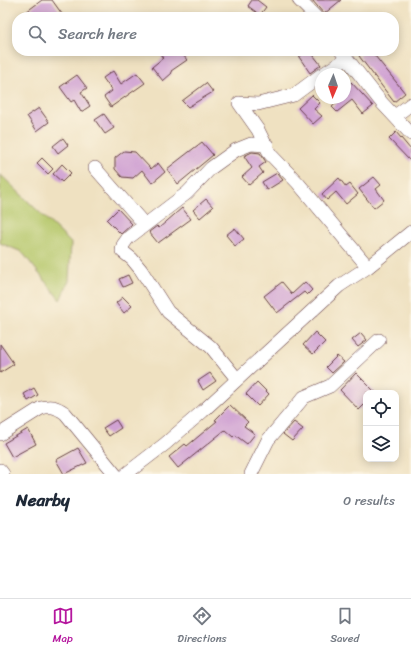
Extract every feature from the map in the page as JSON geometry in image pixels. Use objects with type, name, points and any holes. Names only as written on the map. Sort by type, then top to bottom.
[{"type":"street","points":[[300,0],[311,12]]},
{"type":"street","points":[[330,68],[343,56]]},
{"type":"street","points":[[345,56],[411,134]]},
{"type":"street","points":[[315,80],[294,95],[258,104],[239,103],[266,145],[270,154],[278,164],[298,182],[368,267]]},
{"type":"street","points":[[395,116],[411,104]]},
{"type":"street","points":[[237,379],[211,347],[168,312],[163,302],[141,270],[132,259],[122,251],[123,245],[128,238],[187,193],[211,168],[236,150],[251,144],[266,145]]},
{"type":"street","points":[[95,168],[145,225]]},
{"type":"street","points":[[132,472],[165,444],[339,286],[368,267],[411,232]]},
{"type":"street","points":[[251,474],[268,440],[304,397],[330,386],[380,340]]},
{"type":"street","points":[[0,434],[41,408],[48,406],[57,407],[64,413],[115,474]]},
{"type":"street","points":[[0,470],[3,474]]},
{"type":"green space","points":[[0,174],[71,243],[69,281],[60,300],[22,252],[0,243]]},
{"type":"building","points":[[42,0],[52,0],[61,12],[26,12]]},
{"type":"building","points":[[252,0],[257,0],[266,7],[262,12],[256,12],[248,6]]},
{"type":"building","points":[[312,0],[341,0],[326,12],[322,12]]},
{"type":"building","points":[[162,56],[184,56],[187,60],[171,71],[172,73],[163,81],[152,67],[163,58]]},
{"type":"building","points":[[300,56],[314,56],[321,65],[310,73],[299,57]]},
{"type":"building","points":[[359,56],[375,56],[405,93],[394,102]]},
{"type":"building","points":[[113,71],[121,84],[137,73],[145,83],[111,107],[104,97],[112,91],[103,78]]},
{"type":"building","points":[[77,75],[87,88],[81,92],[90,106],[81,112],[74,100],[71,102],[60,87]]},
{"type":"building","points":[[351,82],[373,106],[363,114],[352,100],[351,101]]},
{"type":"building","points":[[206,83],[213,92],[188,107],[182,101]]},
{"type":"building","points":[[312,95],[315,98],[315,104],[319,104],[314,109],[322,116],[313,124],[298,108]]},
{"type":"building","points":[[335,104],[347,104],[337,112],[332,107]]},
{"type":"building","points":[[39,108],[49,122],[37,131],[27,116]]},
{"type":"building","points":[[104,114],[114,128],[105,134],[95,120]]},
{"type":"building","points":[[396,132],[411,150],[411,162],[389,139]]},
{"type":"building","points":[[63,138],[68,145],[58,153],[53,146]]},
{"type":"building","points":[[202,142],[213,155],[178,184],[167,169]]},
{"type":"building","points":[[124,151],[135,152],[151,169],[158,163],[165,172],[152,183],[142,170],[133,178],[122,177],[115,169],[115,158]]},
{"type":"building","points":[[252,152],[260,153],[266,162],[259,167],[263,173],[249,185],[242,177],[252,168],[244,156]]},
{"type":"building","points":[[42,158],[53,169],[48,174],[37,163]]},
{"type":"building","points":[[62,164],[71,173],[62,182],[53,174]]},
{"type":"building","points":[[277,173],[283,180],[267,190],[262,182]]},
{"type":"building","points":[[374,177],[381,185],[376,189],[384,200],[374,208],[359,189]]},
{"type":"building","points":[[339,178],[346,187],[350,184],[358,194],[346,204],[336,192],[327,200],[322,194]]},
{"type":"building","points":[[206,199],[213,207],[200,218],[193,210]]},
{"type":"building","points":[[182,208],[191,219],[158,243],[149,232],[157,226],[159,228]]},
{"type":"building","points":[[118,209],[132,224],[121,234],[107,220]]},
{"type":"building","points":[[235,228],[244,239],[235,246],[226,235]]},
{"type":"building","points":[[128,275],[132,283],[123,287],[119,279]]},
{"type":"building","points":[[282,282],[292,294],[305,282],[312,290],[307,295],[304,292],[277,313],[264,296]]},
{"type":"building","points":[[123,297],[132,306],[124,313],[116,303]]},
{"type":"building","points":[[315,332],[325,342],[313,354],[303,345]]},
{"type":"building","points":[[361,333],[367,340],[358,347],[352,340]]},
{"type":"building","points":[[0,344],[14,364],[0,373]]},
{"type":"building","points":[[337,356],[344,362],[332,373],[326,367]]},
{"type":"building","points":[[210,373],[216,381],[203,390],[198,381]]},
{"type":"building","points":[[356,373],[373,390],[363,390],[363,406],[359,410],[340,390]]},
{"type":"building","points":[[257,382],[269,394],[258,406],[246,394]]},
{"type":"building","points":[[34,388],[38,395],[28,401],[24,394]]},
{"type":"building","points":[[230,405],[248,422],[244,426],[255,434],[247,444],[235,435],[233,437],[225,430],[178,468],[169,457],[185,444],[187,446],[217,421],[215,420]]},
{"type":"building","points":[[116,420],[121,428],[109,436],[103,428]]},
{"type":"building","points":[[294,422],[303,429],[292,441],[283,434]]},
{"type":"building","points":[[28,429],[36,444],[12,457],[4,443]]},
{"type":"building","points":[[78,448],[87,463],[64,474],[56,460]]}]
